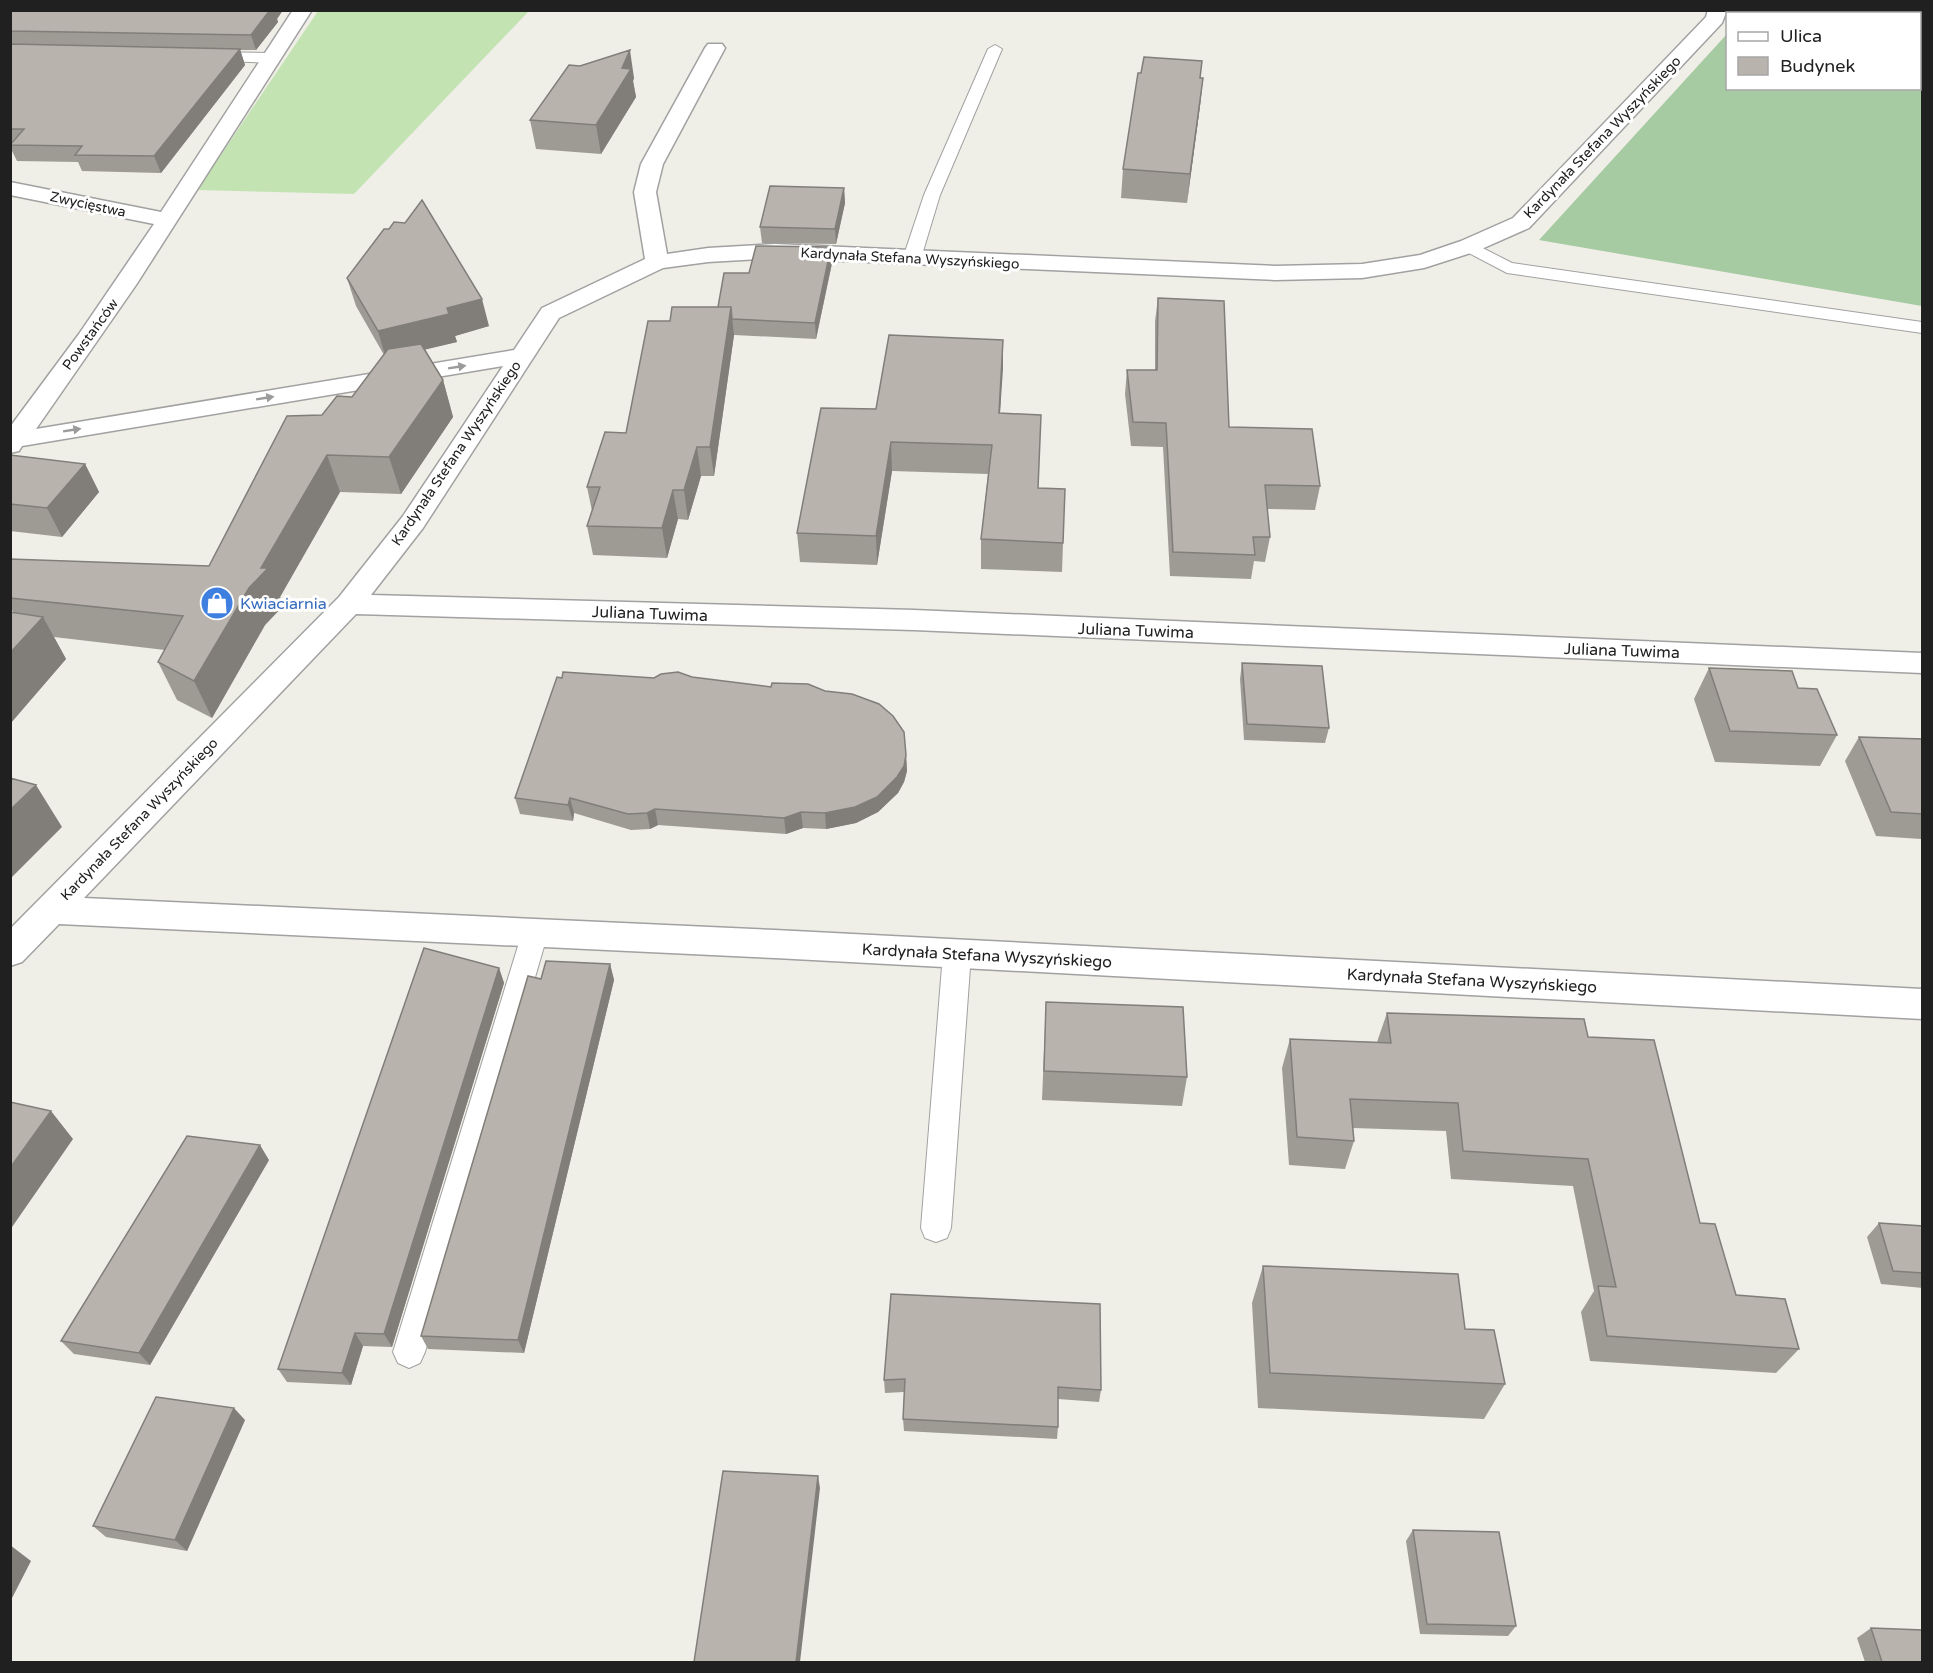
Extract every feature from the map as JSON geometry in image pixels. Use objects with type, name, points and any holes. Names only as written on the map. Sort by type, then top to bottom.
[{"type":"street","name":"Powstańców","points":[[12,442],[136,270],[303,10]]},
{"type":"street","name":"Kardynała Stefana Wyszyńskiego","points":[[10,952],[349,604],[413,522],[550,313],[657,262],[708,255],[775,251],[1286,273],[1362,271],[1424,261],[1468,246],[1521,223],[1716,15]]},
{"type":"street","points":[[657,262],[645,192],[652,164],[714,48]]},
{"type":"street","name":"Zwycięstwa","points":[[10,188],[166,220]]},
{"type":"street","points":[[12,442],[521,356]]},
{"type":"street","name":"Juliana Tuwima","points":[[349,604],[914,620],[1923,663]]},
{"type":"street","name":"Kardynała Stefana Wyszyńskiego","points":[[51,910],[1923,1004]]},
{"type":"lane","points":[[912,258],[932,195],[995,49]]},
{"type":"lane","points":[[189,56],[272,58]]},
{"type":"lane","points":[[1468,246],[1507,268],[1923,328]]},
{"type":"lane","points":[[409,1352],[535,933]]},
{"type":"lane","points":[[936,1228],[957,954]]},
{"type":"green space","points":[[318,11],[529,11],[354,194],[197,190]]},
{"type":"green space","points":[[1726,35],[1726,90],[1921,90],[1922,37],[1922,306],[1539,240]]},
{"type":"building","points":[[10,10],[270,10],[251,35],[10,31]]},
{"type":"building","points":[[10,44],[240,49],[154,156],[75,155],[82,146],[10,145],[24,129],[10,129]]},
{"type":"building","points":[[630,50],[622,68],[631,69],[596,125],[530,120],[569,65],[580,66]]},
{"type":"building","points":[[1144,57],[1202,61],[1200,78],[1203,78],[1190,174],[1123,169],[1138,73],[1141,73]]},
{"type":"building","points":[[770,186],[844,188],[835,229],[760,227]]},
{"type":"building","points":[[422,200],[482,299],[447,308],[449,314],[378,331],[347,278],[384,229],[389,229],[394,222],[405,223]]},
{"type":"building","points":[[756,246],[831,247],[815,323],[732,319],[731,307],[718,307],[724,273],[749,273]]},
{"type":"building","points":[[1158,298],[1224,301],[1229,427],[1312,429],[1320,486],[1265,485],[1270,537],[1253,537],[1255,555],[1173,552],[1166,423],[1133,422],[1127,370],[1157,370]]},
{"type":"building","points":[[672,307],[731,307],[710,447],[697,447],[684,490],[673,490],[662,528],[587,526],[600,487],[587,487],[605,432],[626,433],[648,321],[670,321]]},
{"type":"building","points":[[889,335],[1003,340],[999,413],[1041,415],[1038,488],[1065,489],[1063,543],[981,539],[992,445],[891,442],[876,536],[797,533],[821,408],[876,409]]},
{"type":"building","points":[[421,344],[443,380],[389,457],[327,455],[261,568],[268,568],[249,588],[194,681],[158,662],[183,616],[10,598],[10,559],[209,566],[287,416],[322,415],[337,396],[352,397],[388,349]]},
{"type":"building","points":[[10,455],[85,464],[47,508],[10,504]]},
{"type":"building","points":[[10,612],[43,617],[10,653]]},
{"type":"building","points":[[1242,663],[1322,666],[1329,728],[1247,724]]},
{"type":"building","points":[[1709,668],[1792,671],[1798,688],[1817,689],[1837,735],[1730,731]]},
{"type":"building","points":[[563,672],[654,678],[661,674],[678,672],[692,677],[771,687],[772,683],[808,684],[825,691],[852,694],[879,704],[893,716],[904,732],[906,755],[904,766],[897,777],[877,797],[855,807],[825,813],[801,812],[784,818],[655,809],[647,813],[628,814],[570,798],[568,805],[515,798],[557,677],[562,678]]},
{"type":"building","points":[[1859,737],[1923,739],[1923,814],[1891,812]]},
{"type":"building","points":[[10,778],[36,785],[10,810]]},
{"type":"building","points":[[424,948],[499,968],[384,1334],[355,1333],[342,1373],[278,1369]]},
{"type":"building","points":[[546,961],[610,964],[518,1340],[421,1336],[528,976],[541,979]]},
{"type":"building","points":[[1046,1002],[1183,1007],[1187,1077],[1044,1071]]},
{"type":"building","points":[[1387,1013],[1584,1019],[1588,1037],[1654,1040],[1700,1223],[1715,1224],[1736,1295],[1785,1299],[1799,1349],[1607,1336],[1598,1286],[1616,1287],[1588,1159],[1463,1151],[1458,1103],[1350,1099],[1354,1141],[1297,1137],[1290,1039],[1391,1043]]},
{"type":"building","points":[[10,1102],[51,1111],[10,1168]]},
{"type":"building","points":[[187,1136],[260,1145],[139,1353],[61,1341]]},
{"type":"building","points":[[1879,1223],[1923,1226],[1923,1273],[1893,1271]]},
{"type":"building","points":[[1263,1266],[1458,1274],[1465,1329],[1494,1330],[1505,1384],[1270,1373]]},
{"type":"building","points":[[891,1294],[1100,1304],[1101,1390],[1058,1387],[1058,1427],[903,1419],[905,1379],[884,1380]]},
{"type":"building","points":[[156,1397],[234,1408],[175,1540],[93,1526]]},
{"type":"building","points":[[723,1471],[818,1476],[796,1662],[694,1662]]},
{"type":"building","points":[[1413,1530],[1499,1532],[1516,1626],[1427,1624]]},
{"type":"building","points":[[1871,1628],[1923,1630],[1923,1662],[1882,1662]]},
{"type":"place","name":"Kwiaciarnia","points":[[217,603]]}]
